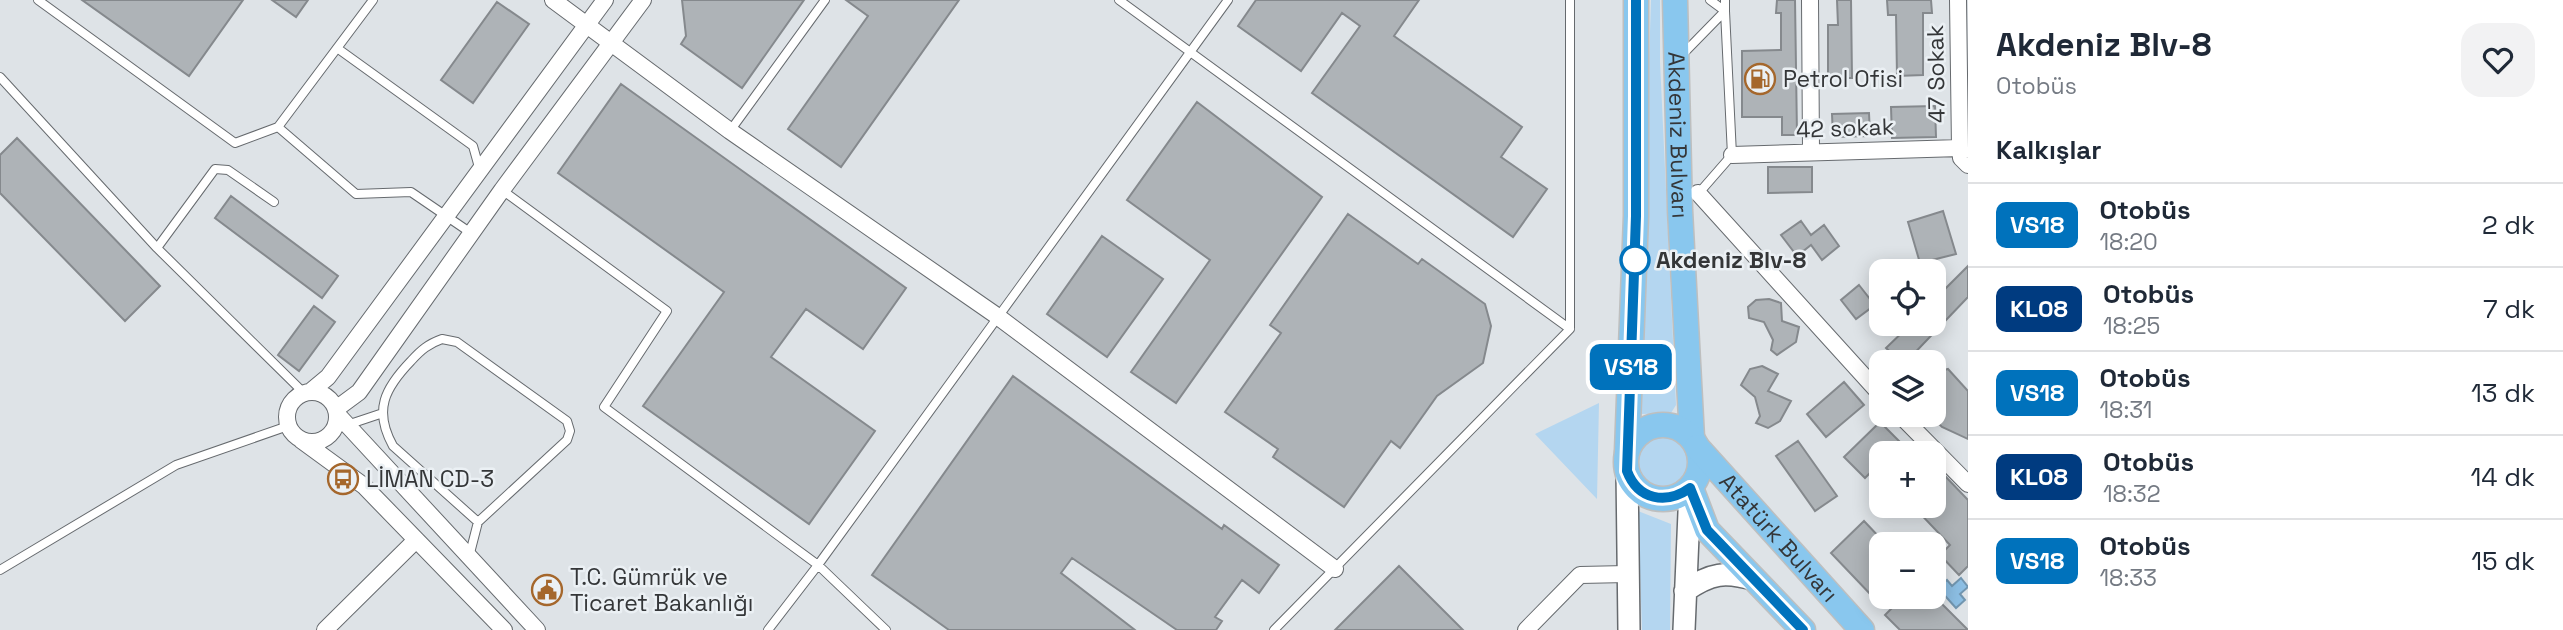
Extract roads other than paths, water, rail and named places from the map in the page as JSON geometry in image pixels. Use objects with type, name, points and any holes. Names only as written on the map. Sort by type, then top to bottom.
[{"type":"main road","name":"Akdeniz Bulvarı","points":[[1629,630],[1627,461],[1636,216],[1636,0]]},
{"type":"main road","name":"Akdeniz Bulvarı","points":[[1675,0],[1674,63],[1680,210],[1695,443]]},
{"type":"main road","points":[[1684,630],[1690,488],[1700,468],[1695,443],[1678,428],[1654,426],[1636,436],[1627,461],[1642,492],[1658,499],[1675,497],[1690,488]]},
{"type":"main road","name":"Atatürk Bulvarı","points":[[1695,443],[1862,630]]},
{"type":"main road","name":"Atatürk Bulvarı","points":[[1690,488],[1707,530],[1803,630]]},
{"type":"main road","points":[[1685,592],[1703,578],[1719,573],[1755,580]]},
{"type":"street","points":[[553,0],[730,131],[997,316],[1335,569]]},
{"type":"street","points":[[504,630],[364,486],[301,440],[288,426],[291,403],[328,377],[480,174],[605,0]]},
{"type":"street","points":[[301,440],[316,442],[330,436],[340,416],[471,233],[643,0]]},
{"type":"street","points":[[1810,0],[1811,151]]},
{"type":"street","name":"47 Sokak","points":[[1958,0],[1964,124],[1960,148]]},
{"type":"street","points":[[1960,148],[1961,158],[1968,165]]},
{"type":"street","name":"42 sokak","points":[[1732,155],[1960,148]]},
{"type":"street","points":[[480,174],[502,190]]},
{"type":"street","points":[[1698,193],[1869,382]]},
{"type":"street","points":[[307,392],[326,396],[340,416],[537,630]]},
{"type":"street","points":[[1912,427],[1968,484]]},
{"type":"street","points":[[325,630],[416,540]]},
{"type":"street","points":[[1526,630],[1580,575],[1627,574]]},
{"type":"lane","points":[[38,0],[235,144],[278,127],[373,0]]},
{"type":"lane","points":[[730,131],[825,0]]},
{"type":"lane","points":[[1119,0],[1570,328]]},
{"type":"lane","points":[[768,630],[1228,0]]},
{"type":"lane","points":[[1274,630],[1570,328],[1570,0]]},
{"type":"lane","points":[[1710,0],[1726,11]]},
{"type":"lane","points":[[1680,210],[1732,155],[1725,0]]},
{"type":"lane","points":[[1674,63],[1726,11]]},
{"type":"lane","points":[[337,48],[473,146],[480,174]]},
{"type":"lane","points":[[0,77],[157,248],[307,392]]},
{"type":"lane","points":[[278,127],[356,194],[411,192],[471,233]]},
{"type":"lane","points":[[157,248],[215,169],[228,170],[274,202]]},
{"type":"lane","points":[[502,190],[667,311],[604,407],[818,565],[886,630]]},
{"type":"lane","points":[[469,559],[478,522],[567,440],[570,431],[567,421],[457,342],[442,339],[428,344],[394,379],[384,398],[384,430],[393,446],[478,522]]},
{"type":"lane","points":[[340,416],[383,413]]},
{"type":"lane","points":[[0,570],[176,465],[288,426]]},
{"type":"place","name":"Petrol Ofisi","points":[[1760,79]]},
{"type":"place","name":"Akdeniz Blv-8","points":[[1635,260]]},
{"type":"place","name":"LİMAN CD-3","points":[[343,479]]},
{"type":"place","name":"T.C. Gümrük ve Ticaret Bakanlığı","points":[[547,590]]}]
